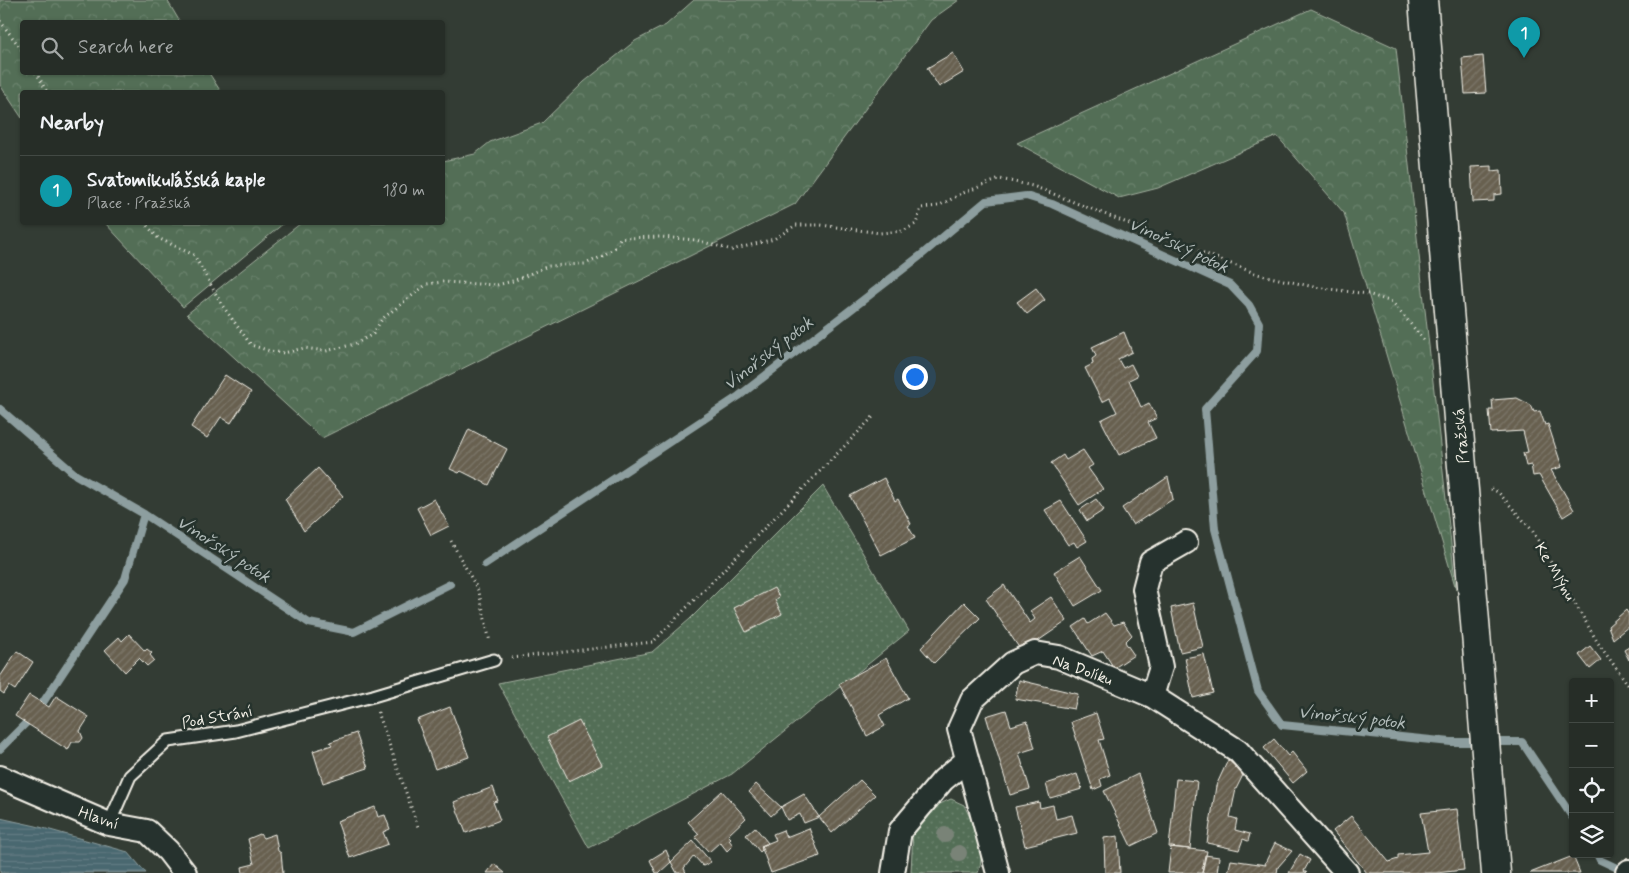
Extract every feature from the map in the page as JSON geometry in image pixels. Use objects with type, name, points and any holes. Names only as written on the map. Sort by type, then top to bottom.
[{"type":"main road","name":"Pražská","points":[[1423,0],[1496,873]]},
{"type":"street","points":[[1152,696],[1161,667],[1144,589],[1151,562],[1186,542]]},
{"type":"street","name":"Na Dolíku","points":[[998,873],[966,761],[959,729],[972,700],[1013,663],[1035,653],[1059,657],[1152,696],[1238,751],[1347,873]]},
{"type":"street","points":[[893,873],[900,831],[943,780],[966,761]]},
{"type":"street","name":"Hlavní","points":[[0,777],[109,824],[147,830],[168,851],[185,873]]},
{"type":"lane","name":"Pod Strání","points":[[109,824],[130,776],[168,741],[236,731],[373,696],[494,660]]},
{"type":"path","points":[[0,21],[20,47]]},
{"type":"path","points":[[38,75],[46,90]]},
{"type":"path","points":[[147,225],[158,238],[194,255],[222,305],[251,344],[277,352],[304,348],[326,351],[355,344],[373,334],[382,318],[427,284],[443,282],[497,284],[513,281],[548,266],[585,264],[601,257],[616,247],[620,238],[661,237],[696,240],[732,250],[774,239],[796,225],[821,225],[880,234],[903,231],[916,224],[921,208],[938,206],[963,193],[1000,179],[1032,186],[1257,274],[1314,287],[1368,294],[1392,302],[1425,342]]},
{"type":"path","points":[[451,541],[479,592],[494,660],[653,642],[873,417]]},
{"type":"path","name":"Ke Mlýnu","points":[[1464,477],[1498,492],[1532,530],[1598,643],[1629,686]]},
{"type":"path","points":[[373,696],[418,827]]},
{"type":"green space","points":[[0,0],[167,0],[179,20],[20,20],[20,75],[210,75],[220,90],[20,90],[20,115],[0,85]]},
{"type":"green space","points":[[694,0],[959,0],[931,20],[795,204],[322,438],[187,314],[298,225],[445,225],[445,161],[475,154],[490,142],[542,123],[584,82],[635,41],[666,25]]},
{"type":"green space","points":[[1311,9],[1396,48],[1456,589],[1344,213],[1277,136],[1158,188],[1119,198],[1017,143]]},
{"type":"green space","points":[[107,225],[282,225],[183,307]]},
{"type":"green space","points":[[823,486],[909,631],[732,774],[589,848],[498,683],[652,652],[690,619]]},
{"type":"green space","points":[[951,799],[964,805],[975,829],[981,855],[978,873],[911,873],[913,830],[933,807]]},
{"type":"water","points":[[0,818],[36,826],[128,852],[146,873],[0,873]]},
{"type":"building","points":[[953,53],[964,72],[939,87],[927,68]]},
{"type":"building","points":[[1483,56],[1486,93],[1465,94],[1462,58]]},
{"type":"building","points":[[1492,166],[1492,171],[1501,170],[1502,194],[1494,195],[1494,201],[1473,202],[1471,167]]},
{"type":"building","points":[[1036,288],[1045,300],[1027,314],[1017,302]]},
{"type":"building","points":[[1124,332],[1132,352],[1118,359],[1123,368],[1131,364],[1137,376],[1129,380],[1141,407],[1149,403],[1157,418],[1148,422],[1156,438],[1119,455],[1101,420],[1117,412],[1110,398],[1102,402],[1085,368],[1093,364],[1092,359],[1096,356],[1092,347]]},
{"type":"building","points":[[225,375],[251,392],[231,423],[221,417],[207,438],[191,427]]},
{"type":"building","points":[[1517,398],[1531,405],[1534,412],[1540,411],[1545,425],[1548,424],[1562,467],[1551,470],[1574,510],[1563,517],[1539,475],[1533,476],[1531,465],[1526,466],[1523,453],[1528,452],[1523,431],[1491,433],[1489,410],[1493,410],[1492,400]]},
{"type":"building","points":[[469,429],[507,449],[489,485],[461,471],[459,473],[450,469]]},
{"type":"building","points":[[1083,450],[1093,465],[1088,468],[1103,489],[1079,505],[1051,463],[1063,455],[1066,460]]},
{"type":"building","points":[[318,468],[343,496],[304,531],[285,499]]},
{"type":"building","points":[[1168,477],[1173,499],[1133,525],[1122,508]]},
{"type":"building","points":[[884,478],[895,501],[898,499],[911,524],[908,526],[915,538],[881,555],[850,496]]},
{"type":"building","points":[[434,499],[449,526],[431,535],[417,508]]},
{"type":"building","points":[[1096,499],[1104,510],[1087,521],[1080,510]]},
{"type":"building","points":[[1061,501],[1087,541],[1077,547],[1074,542],[1068,545],[1045,510]]},
{"type":"building","points":[[1080,556],[1102,590],[1075,606],[1054,572]]},
{"type":"building","points":[[1004,585],[1030,623],[1035,619],[1030,611],[1051,597],[1067,621],[1022,652],[986,599]]},
{"type":"building","points":[[774,588],[779,597],[775,600],[782,614],[746,632],[734,608]]},
{"type":"building","points":[[964,602],[980,618],[934,663],[921,648]]},
{"type":"building","points":[[1193,603],[1203,647],[1180,652],[1171,608]]},
{"type":"building","points":[[1626,610],[1629,615],[1629,626],[1613,639],[1608,626]]},
{"type":"building","points":[[1105,613],[1114,625],[1123,622],[1132,635],[1125,642],[1134,655],[1114,668],[1103,651],[1092,656],[1073,627],[1085,619],[1088,624]]},
{"type":"building","points":[[129,634],[145,651],[147,649],[152,653],[150,655],[154,660],[147,666],[139,658],[125,672],[105,650],[119,637],[122,641]]},
{"type":"building","points":[[1590,646],[1601,660],[1590,669],[1579,655]]},
{"type":"building","points":[[1629,647],[1629,660],[1624,650]]},
{"type":"building","points":[[17,651],[33,662],[15,690],[9,686],[4,694],[0,691],[0,677]]},
{"type":"building","points":[[1204,654],[1213,693],[1193,698],[1185,658]]},
{"type":"building","points":[[886,658],[908,698],[879,715],[885,726],[867,736],[839,684]]},
{"type":"building","points":[[1019,680],[1078,694],[1074,709],[1015,699]]},
{"type":"building","points":[[29,695],[49,707],[56,696],[89,717],[80,731],[83,738],[80,742],[72,742],[68,750],[15,716]]},
{"type":"building","points":[[450,707],[469,757],[435,769],[417,720]]},
{"type":"building","points":[[1006,710],[1011,726],[1027,721],[1035,748],[1019,753],[1030,789],[1010,795],[986,716]]},
{"type":"building","points":[[1096,713],[1104,739],[1099,740],[1110,775],[1100,779],[1102,786],[1093,790],[1071,722]]},
{"type":"building","points":[[579,721],[602,765],[569,781],[547,737]]},
{"type":"building","points":[[356,733],[368,768],[323,783],[313,751],[332,745],[330,742]]},
{"type":"building","points":[[1274,739],[1288,756],[1292,752],[1307,771],[1293,783],[1264,748]]},
{"type":"building","points":[[1228,760],[1244,773],[1236,789],[1230,817],[1237,819],[1235,830],[1250,834],[1248,841],[1243,839],[1239,850],[1207,843],[1216,786]]},
{"type":"building","points":[[1077,774],[1082,789],[1050,798],[1046,784]]},
{"type":"building","points":[[1138,774],[1158,833],[1131,846],[1104,791]]},
{"type":"building","points":[[1176,779],[1197,781],[1190,849],[1169,847]]},
{"type":"building","points":[[860,780],[875,795],[832,833],[819,817]]},
{"type":"building","points":[[756,784],[781,807],[771,816],[749,792]]},
{"type":"building","points":[[493,787],[498,801],[493,802],[500,820],[466,833],[454,802]]},
{"type":"building","points":[[722,791],[746,818],[728,835],[733,845],[727,851],[720,842],[709,852],[695,837],[699,834],[688,822]]},
{"type":"building","points":[[804,794],[819,817],[804,823],[800,814],[787,820],[781,807]]},
{"type":"building","points":[[1039,802],[1040,808],[1053,805],[1056,819],[1072,815],[1077,833],[1025,846],[1015,807]]},
{"type":"building","points":[[375,807],[378,817],[385,815],[390,829],[383,832],[388,844],[350,858],[337,821]]},
{"type":"building","points":[[1457,809],[1464,870],[1436,873],[1367,873],[1333,831],[1351,816],[1389,862],[1398,859],[1398,855],[1428,852],[1421,813]]},
{"type":"building","points":[[755,827],[768,843],[761,846],[762,850],[760,852],[746,835]]},
{"type":"building","points":[[809,828],[820,856],[771,873],[761,846],[776,840],[773,834],[783,830],[786,837]]},
{"type":"building","points":[[260,834],[263,838],[275,834],[278,851],[281,853],[283,873],[243,873],[242,867],[254,864],[248,839]]},
{"type":"building","points":[[1118,836],[1120,873],[1105,873],[1104,838]]},
{"type":"building","points":[[693,841],[711,862],[703,866],[694,856],[684,868],[686,873],[677,873],[671,862]]},
{"type":"building","points":[[1275,843],[1292,851],[1278,867],[1277,873],[1228,873],[1231,860],[1266,865],[1265,863]]},
{"type":"building","points":[[1171,847],[1207,851],[1202,873],[1168,873]]},
{"type":"building","points":[[666,850],[671,862],[659,873],[656,873],[650,860]]},
{"type":"building","points":[[1300,854],[1310,860],[1304,871],[1307,873],[1289,873]]},
{"type":"building","points":[[1205,855],[1219,857],[1217,873],[1202,873]]},
{"type":"building","points":[[1569,858],[1574,858],[1580,873],[1530,873]]},
{"type":"building","points":[[494,864],[505,873],[487,873]]},
{"type":"waterway","name":"Vinořský potok","points":[[485,564],[739,396],[920,256],[986,201],[1026,196],[1052,204],[1230,285],[1249,305],[1259,323],[1257,351],[1205,409],[1215,529],[1258,691],[1282,725],[1451,742],[1522,742],[1570,813]]},
{"type":"waterway","name":"Vinořský potok","points":[[0,409],[76,475],[144,514],[309,623],[354,632],[450,584]]},
{"type":"waterway","points":[[0,749],[36,713],[125,579],[144,514]]},
{"type":"waterway","name":"Vinořský potok","points":[[1599,858],[1617,868]]},
{"type":"place","name":"Svatomikulášská kaple","points":[[1524,58]]}]
